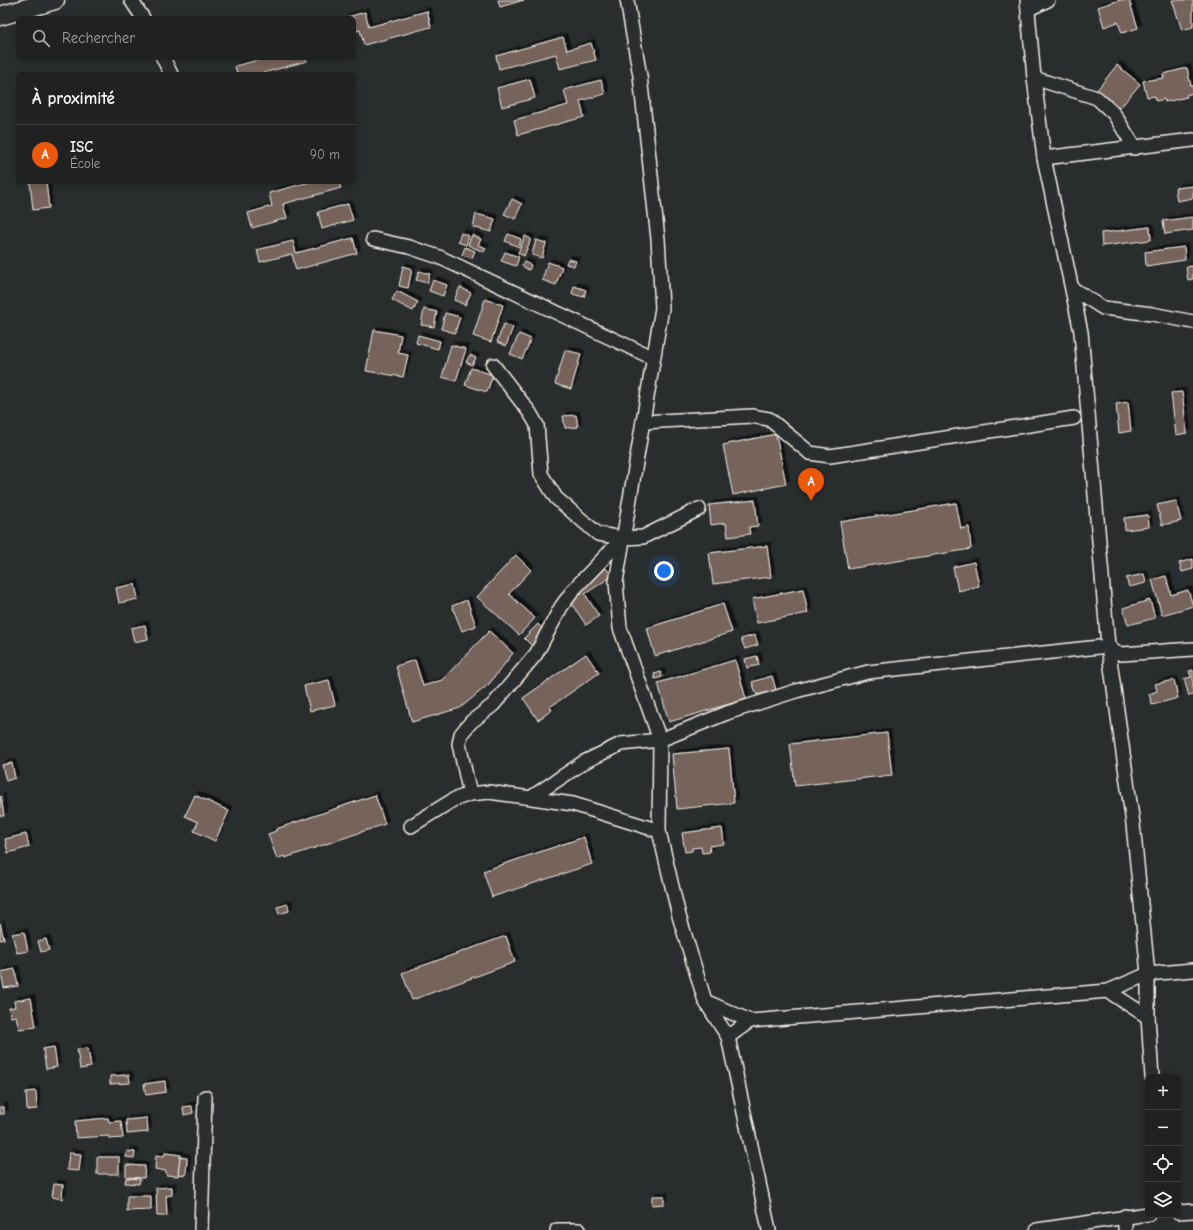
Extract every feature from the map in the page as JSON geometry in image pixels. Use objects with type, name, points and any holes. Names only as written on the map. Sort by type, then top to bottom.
[{"type":"main road","points":[[0,16],[55,0]]},
{"type":"street","points":[[131,0],[142,16]]},
{"type":"street","points":[[627,0],[640,76],[658,239],[662,308],[616,582],[620,628],[660,740],[660,831],[679,916],[705,1001],[728,1037],[769,1230]]},
{"type":"street","points":[[1048,0],[1028,5],[1034,78],[1044,158],[1081,332],[1108,646],[1133,824],[1148,974],[1148,1017],[1152,1074]]},
{"type":"street","points":[[164,60],[170,72]]},
{"type":"street","points":[[1034,78],[1097,98],[1114,114],[1135,148]]},
{"type":"street","points":[[1044,158],[1193,140]]},
{"type":"street","points":[[373,239],[409,247],[439,257],[653,358]]},
{"type":"street","points":[[1073,289],[1103,308],[1152,314],[1193,322]]},
{"type":"street","points":[[493,365],[530,413],[537,425],[541,474],[556,498],[598,534],[624,538],[643,537],[699,509]]},
{"type":"street","points":[[1074,418],[1086,390]]},
{"type":"street","points":[[642,422],[752,416],[769,419],[810,453],[830,456],[1074,418]]},
{"type":"street","points":[[1074,418],[1090,436]]},
{"type":"street","points":[[470,794],[459,744],[461,734],[471,722],[493,705],[536,654],[561,607],[574,589],[624,538]]},
{"type":"street","points":[[532,797],[584,762],[621,744],[660,740],[727,713],[796,691],[868,672],[1108,646],[1115,652],[1122,654],[1193,649]]},
{"type":"street","points":[[411,826],[453,800],[470,794],[489,792],[573,804],[660,831]]},
{"type":"street","points":[[705,1001],[750,1021],[1108,991],[1148,974],[1193,970]]},
{"type":"street","points":[[1108,991],[1148,1017]]},
{"type":"street","points":[[728,1037],[750,1021]]},
{"type":"street","points":[[201,1230],[205,1097]]},
{"type":"street","points":[[1181,1212],[1193,1210]]},
{"type":"street","points":[[1040,1230],[1125,1216],[1145,1214]]},
{"type":"street","points":[[1125,1216],[1125,1230]]},
{"type":"street","points":[[557,1230],[579,1230]]},
{"type":"building","points":[[498,0],[524,0],[500,7]]},
{"type":"building","points":[[1120,0],[1129,0],[1138,28],[1122,33],[1118,22],[1104,27],[1098,7]]},
{"type":"building","points":[[1172,0],[1193,0],[1193,27],[1182,30]]},
{"type":"building","points":[[427,11],[431,27],[364,45],[360,30],[356,31],[356,16],[351,16],[365,12],[369,27]]},
{"type":"building","points":[[563,37],[567,50],[591,43],[596,60],[560,69],[556,54],[499,69],[496,56]]},
{"type":"building","points":[[258,60],[307,61],[266,72],[236,72],[235,66]]},
{"type":"building","points":[[1117,65],[1140,84],[1120,108],[1097,90]]},
{"type":"building","points":[[1187,68],[1191,86],[1193,86],[1193,93],[1186,95],[1187,97],[1165,102],[1164,99],[1156,101],[1155,96],[1147,97],[1143,81],[1164,78],[1163,74]]},
{"type":"building","points":[[530,79],[535,98],[502,107],[497,88]]},
{"type":"building","points":[[601,80],[605,94],[580,101],[584,117],[518,135],[514,120],[568,105],[564,90]]},
{"type":"building","points":[[30,184],[46,184],[49,208],[33,210]]},
{"type":"building","points":[[303,184],[340,184],[341,188],[283,204],[287,218],[252,228],[248,213],[272,206],[269,193]]},
{"type":"building","points":[[1193,186],[1193,198],[1177,201],[1175,188]]},
{"type":"building","points":[[512,199],[522,204],[515,219],[504,214]]},
{"type":"building","points":[[348,204],[353,220],[322,229],[318,212]]},
{"type":"building","points":[[476,214],[495,219],[491,232],[473,227]]},
{"type":"building","points":[[1193,217],[1193,230],[1165,234],[1163,221]]},
{"type":"building","points":[[1150,227],[1151,240],[1102,246],[1101,233]]},
{"type":"building","points":[[461,233],[469,236],[466,245],[458,242]]},
{"type":"building","points":[[508,234],[521,239],[519,247],[505,241]]},
{"type":"building","points":[[472,235],[481,239],[478,245],[486,248],[484,252],[468,245]]},
{"type":"building","points":[[525,236],[531,239],[524,256],[518,253]]},
{"type":"building","points":[[353,238],[357,253],[296,270],[292,254],[260,262],[257,250],[293,241],[296,253]]},
{"type":"building","points":[[536,240],[546,243],[542,258],[532,255]]},
{"type":"building","points":[[465,247],[475,251],[472,258],[462,255]]},
{"type":"building","points":[[1184,247],[1185,260],[1146,266],[1145,252]]},
{"type":"building","points":[[505,252],[519,257],[516,266],[501,261]]},
{"type":"building","points":[[568,259],[576,261],[574,266],[566,264]]},
{"type":"building","points":[[524,262],[531,265],[529,270],[522,266]]},
{"type":"building","points":[[548,262],[562,267],[556,285],[542,280]]},
{"type":"building","points":[[403,266],[412,269],[408,288],[399,286]]},
{"type":"building","points":[[1193,266],[1193,279],[1188,280],[1186,267]]},
{"type":"building","points":[[419,271],[430,274],[427,283],[416,280]]},
{"type":"building","points":[[433,280],[447,285],[443,296],[429,291]]},
{"type":"building","points":[[574,286],[586,290],[584,297],[572,294]]},
{"type":"building","points":[[460,287],[471,293],[465,305],[454,300]]},
{"type":"building","points":[[397,291],[418,302],[413,311],[392,300]]},
{"type":"building","points":[[485,299],[503,305],[491,342],[473,336]]},
{"type":"building","points":[[424,309],[437,312],[434,327],[421,325]]},
{"type":"building","points":[[445,313],[460,317],[455,333],[441,329]]},
{"type":"building","points":[[504,324],[513,327],[506,346],[497,342]]},
{"type":"building","points":[[374,330],[401,335],[398,353],[408,355],[403,377],[366,371]]},
{"type":"building","points":[[519,334],[531,339],[522,359],[510,354]]},
{"type":"building","points":[[418,335],[440,341],[438,349],[416,343]]},
{"type":"building","points":[[451,345],[466,349],[456,381],[442,377]]},
{"type":"building","points":[[565,350],[581,354],[571,389],[555,384]]},
{"type":"building","points":[[470,355],[476,358],[472,365],[466,362]]},
{"type":"building","points":[[471,368],[493,375],[487,392],[465,385]]},
{"type":"building","points":[[1182,392],[1187,433],[1176,435],[1171,393]]},
{"type":"building","points":[[1128,402],[1131,431],[1119,433],[1116,404]]},
{"type":"building","points":[[576,415],[578,427],[565,428],[563,416]]},
{"type":"building","points":[[776,434],[786,484],[733,495],[723,445]]},
{"type":"building","points":[[755,500],[758,526],[749,527],[750,534],[728,537],[726,523],[711,525],[709,505]]},
{"type":"building","points":[[1176,501],[1181,521],[1162,525],[1157,505]]},
{"type":"building","points":[[956,503],[961,529],[969,527],[971,549],[848,569],[840,522]]},
{"type":"building","points":[[1148,515],[1149,527],[1125,530],[1124,518]]},
{"type":"building","points":[[767,546],[771,577],[713,584],[709,553]]},
{"type":"building","points":[[516,555],[531,570],[509,594],[535,618],[519,635],[477,597]]},
{"type":"building","points":[[1193,559],[1193,569],[1182,572],[1179,563]]},
{"type":"building","points":[[974,562],[979,586],[958,591],[953,567]]},
{"type":"building","points":[[606,568],[612,576],[585,594],[599,616],[586,625],[570,601],[582,593],[578,586]]},
{"type":"building","points":[[1144,574],[1146,583],[1129,587],[1126,578]]},
{"type":"building","points":[[1166,576],[1171,595],[1188,590],[1193,606],[1162,615],[1152,580]]},
{"type":"building","points":[[135,584],[138,599],[119,603],[116,588]]},
{"type":"building","points":[[803,589],[808,613],[757,623],[752,599]]},
{"type":"building","points":[[467,600],[476,626],[462,631],[452,606]]},
{"type":"building","points":[[1150,600],[1155,618],[1128,625],[1123,608]]},
{"type":"building","points":[[723,604],[732,632],[655,656],[647,628]]},
{"type":"building","points":[[538,624],[546,632],[532,646],[524,638]]},
{"type":"building","points":[[145,625],[148,639],[134,642],[131,628]]},
{"type":"building","points":[[489,631],[513,653],[489,684],[460,708],[412,722],[396,666],[415,660],[423,686],[442,680]]},
{"type":"building","points":[[755,635],[758,645],[745,649],[741,639]]},
{"type":"building","points":[[586,654],[599,673],[550,707],[552,710],[538,720],[523,698]]},
{"type":"building","points":[[757,656],[759,665],[747,668],[745,659]]},
{"type":"building","points":[[735,660],[746,699],[669,722],[658,683]]},
{"type":"building","points":[[1193,670],[1193,695],[1189,696],[1184,679],[1191,677],[1189,671]]},
{"type":"building","points":[[661,672],[662,677],[655,679],[654,674]]},
{"type":"building","points":[[772,676],[776,690],[757,695],[752,682]]},
{"type":"building","points":[[329,680],[335,705],[310,711],[304,686]]},
{"type":"building","points":[[1174,680],[1178,698],[1152,705],[1149,694],[1157,691],[1155,684]]},
{"type":"building","points":[[887,733],[892,775],[795,786],[790,744]]},
{"type":"building","points":[[729,749],[734,803],[677,809],[672,754]]},
{"type":"building","points":[[12,763],[15,778],[6,781],[2,765]]},
{"type":"building","points":[[195,795],[229,811],[215,841],[194,831],[198,822],[185,816]]},
{"type":"building","points":[[375,795],[385,824],[285,858],[284,856],[277,859],[268,834],[276,831],[276,829]]},
{"type":"building","points":[[1,796],[4,816],[0,816]]},
{"type":"building","points":[[722,828],[724,844],[709,846],[710,852],[702,853],[701,847],[692,848],[692,851],[685,852],[682,833]]},
{"type":"building","points":[[26,834],[29,847],[8,853],[5,839]]},
{"type":"building","points":[[584,837],[592,864],[492,897],[483,871]]},
{"type":"building","points":[[288,904],[289,911],[279,914],[277,907]]},
{"type":"building","points":[[0,923],[4,939],[0,940]]},
{"type":"building","points":[[24,932],[28,951],[17,953],[12,934]]},
{"type":"building","points":[[506,936],[515,962],[412,1000],[402,973]]},
{"type":"building","points":[[46,939],[49,950],[41,952],[38,941]]},
{"type":"building","points":[[15,969],[18,986],[4,988],[1,972]]},
{"type":"building","points":[[31,998],[36,1027],[19,1029],[16,1016],[10,1017],[9,1008],[15,1007],[14,1001]]},
{"type":"building","points":[[54,1047],[57,1067],[46,1069],[43,1049]]},
{"type":"building","points":[[88,1048],[91,1067],[80,1069],[77,1049]]},
{"type":"building","points":[[129,1075],[130,1083],[110,1084],[110,1076]]},
{"type":"building","points":[[165,1081],[166,1092],[146,1095],[144,1084]]},
{"type":"building","points":[[36,1091],[37,1109],[27,1110],[26,1092]]},
{"type":"building","points":[[192,1106],[193,1113],[184,1115],[183,1107]]},
{"type":"building","points":[[0,1107],[4,1107],[4,1114],[0,1114]]},
{"type":"building","points":[[108,1118],[109,1122],[121,1121],[123,1138],[109,1139],[109,1136],[76,1138],[75,1121]]},
{"type":"building","points":[[147,1118],[148,1132],[127,1134],[126,1120]]},
{"type":"building","points":[[127,1151],[135,1152],[134,1158],[126,1157]]},
{"type":"building","points":[[69,1153],[81,1154],[79,1171],[67,1170]]},
{"type":"building","points":[[165,1153],[181,1155],[178,1176],[166,1175],[166,1171],[155,1169],[156,1155],[164,1156]]},
{"type":"building","points":[[97,1157],[119,1157],[119,1174],[97,1174]]},
{"type":"building","points":[[180,1157],[187,1158],[186,1175],[178,1174]]},
{"type":"building","points":[[126,1165],[145,1166],[144,1178],[126,1177]]},
{"type":"building","points":[[126,1178],[140,1179],[139,1184],[125,1183]]},
{"type":"building","points":[[54,1184],[63,1185],[62,1199],[52,1197]]},
{"type":"building","points":[[172,1187],[172,1195],[166,1196],[167,1216],[157,1216],[156,1188]]},
{"type":"building","points":[[127,1196],[151,1196],[151,1210],[127,1211]]},
{"type":"building","points":[[652,1196],[664,1196],[664,1204],[652,1205]]},
{"type":"place","name":"ISC","points":[[811,501]]}]
